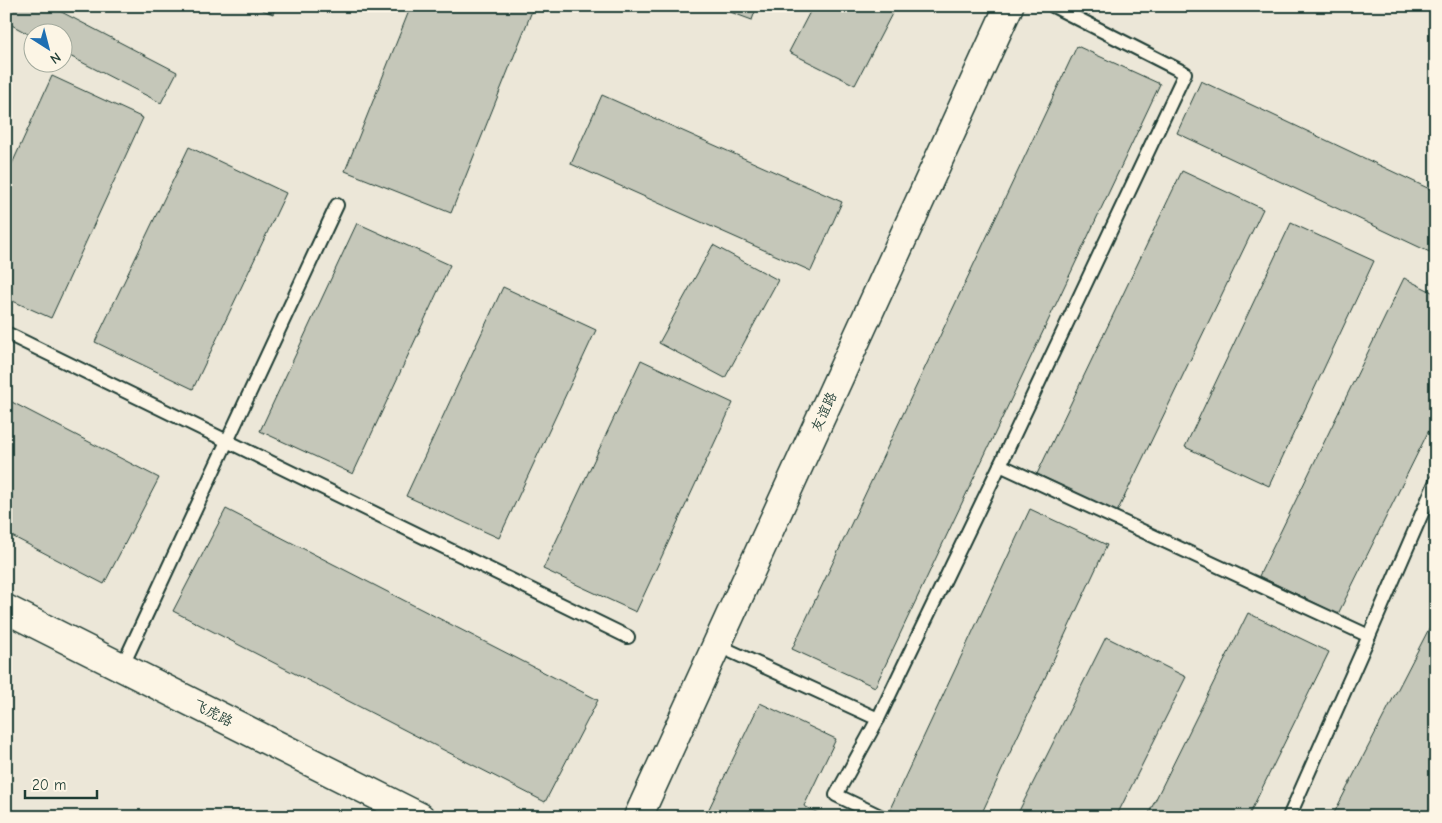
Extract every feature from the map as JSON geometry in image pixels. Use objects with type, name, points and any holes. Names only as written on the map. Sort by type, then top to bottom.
[{"type":"street","name":"友谊路","points":[[638,817],[1009,6]]},
{"type":"street","name":"飞虎路","points":[[7,612],[122,667],[420,817]]},
{"type":"lane","points":[[882,817],[836,795],[878,719],[1185,73],[1053,6]]},
{"type":"lane","points":[[122,667],[337,205]]},
{"type":"lane","points":[[6,333],[628,637]]},
{"type":"lane","points":[[1000,465],[1369,636]]},
{"type":"lane","points":[[1289,817],[1436,481]]},
{"type":"lane","points":[[717,645],[878,719]]},
{"type":"shaded area","points":[[6,6],[1436,6],[1436,817],[6,817]]},
{"type":"building","points":[[6,6],[50,6],[177,72],[161,103],[72,57],[72,22],[22,22],[22,31],[6,22]]},
{"type":"building","points":[[252,6],[276,6],[273,14]]},
{"type":"building","points":[[411,6],[534,6],[451,213],[345,171]]},
{"type":"building","points":[[714,6],[757,6],[752,20]]},
{"type":"building","points":[[813,6],[896,6],[855,85],[789,52]]},
{"type":"building","points":[[1077,46],[1160,84],[875,687],[792,649]]},
{"type":"building","points":[[52,76],[143,118],[51,318],[6,298],[6,177]]},
{"type":"building","points":[[1201,81],[1436,192],[1436,255],[1177,133]]},
{"type":"building","points":[[602,95],[842,202],[811,271],[571,164]]},
{"type":"building","points":[[189,147],[286,193],[193,389],[95,342]]},
{"type":"building","points":[[1182,171],[1263,209],[1117,512],[1037,474]]},
{"type":"building","points":[[357,223],[450,265],[353,474],[260,431]]},
{"type":"building","points":[[1291,223],[1374,261],[1269,486],[1185,447]]},
{"type":"building","points":[[713,245],[778,280],[725,378],[659,343]]},
{"type":"building","points":[[1404,278],[1436,294],[1436,416],[1338,614],[1259,576]]},
{"type":"building","points":[[503,287],[596,330],[499,538],[406,496]]},
{"type":"building","points":[[641,360],[733,403],[636,612],[543,569]]},
{"type":"building","points":[[6,399],[159,478],[104,584],[6,533]]},
{"type":"building","points":[[226,509],[598,700],[545,802],[173,611]]},
{"type":"building","points":[[1030,509],[1107,545],[980,817],[906,817],[890,809]]},
{"type":"building","points":[[1248,613],[1329,652],[1248,817],[1147,817]]},
{"type":"building","points":[[1436,615],[1436,817],[1332,817]]},
{"type":"building","points":[[1106,637],[1186,677],[1116,817],[1016,817]]},
{"type":"building","points":[[760,703],[836,739],[804,806],[826,817],[705,817]]}]
